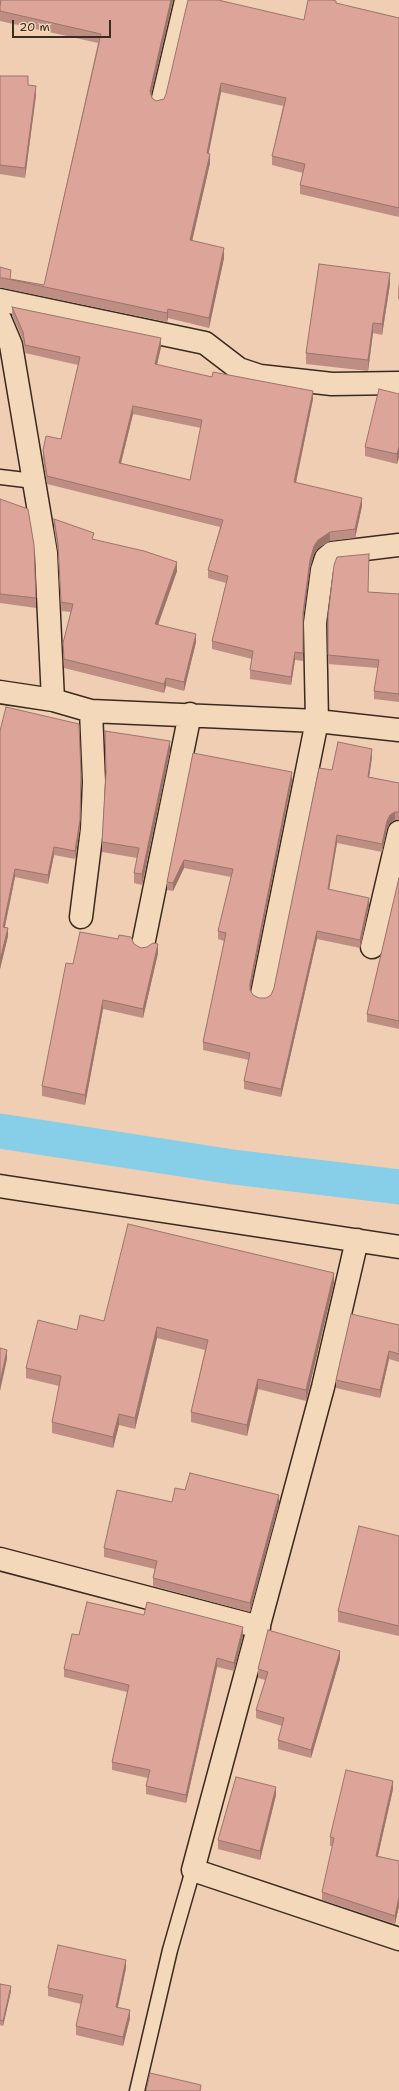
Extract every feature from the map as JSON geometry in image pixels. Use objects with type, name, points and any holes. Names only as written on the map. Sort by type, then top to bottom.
[{"type":"street","points":[[0,300],[205,342],[239,369],[260,376],[332,384],[399,383]]},
{"type":"street","points":[[0,320],[34,482],[46,553],[53,700]]},
{"type":"street","points":[[262,994],[317,721],[315,623],[322,570],[326,558],[336,552],[399,545]]},
{"type":"street","points":[[0,692],[53,700],[91,711],[190,714],[317,721],[399,730]]},
{"type":"street","points":[[81,918],[93,806],[94,782],[91,711]]},
{"type":"street","points":[[143,945],[190,714]]},
{"type":"street","points":[[372,947],[399,832]]},
{"type":"street","points":[[0,1186],[356,1240],[399,1248]]},
{"type":"street","points":[[356,1240],[323,1387],[260,1627],[193,1870],[399,1939]]},
{"type":"street","points":[[0,1560],[260,1627]]},
{"type":"lane","points":[[158,102],[182,0]]},
{"type":"lane","points":[[0,477],[34,482]]},
{"type":"lane","points":[[137,2091],[170,1950],[193,1870]]},
{"type":"building","points":[[0,0],[171,0],[150,91],[152,98],[156,101],[164,99],[166,94],[188,0],[218,0],[304,20],[308,0],[332,0],[336,1],[336,3],[399,18],[399,208],[300,185],[305,164],[272,156],[286,98],[221,83],[207,153],[210,154],[190,240],[224,248],[209,318],[168,309],[167,313],[0,278],[0,267],[11,270],[10,279],[44,285],[101,34],[0,11]]},
{"type":"building","points":[[0,76],[28,76],[28,85],[36,86],[25,168],[0,165]]},
{"type":"building","points":[[319,264],[390,273],[382,324],[373,323],[368,360],[306,353]]},
{"type":"building","points":[[12,307],[161,338],[155,364],[212,377],[213,372],[313,391],[294,482],[362,498],[355,529],[330,532],[318,540],[314,546],[310,560],[303,613],[303,653],[295,652],[291,677],[250,670],[253,651],[212,641],[228,576],[208,570],[223,520],[47,476],[43,450],[46,436],[61,439],[80,357],[25,345],[23,332]],"holes":[[[133,406],[202,420],[190,480],[119,463]]]},
{"type":"building","points":[[379,389],[399,394],[399,447],[397,454],[365,447]]},
{"type":"building","points":[[0,499],[28,509],[34,545],[36,598],[0,594]]},
{"type":"building","points":[[54,519],[94,533],[92,539],[144,551],[177,562],[155,624],[196,634],[184,682],[166,678],[164,684],[64,659],[63,643],[73,604],[61,602],[58,544]]},
{"type":"building","points":[[369,554],[368,592],[399,594],[399,694],[374,691],[379,660],[328,655],[328,616],[334,565],[337,557]]},
{"type":"building","points":[[6,707],[79,724],[81,774],[80,820],[75,851],[54,847],[48,875],[15,869],[3,927],[8,928],[0,960],[0,731]]},
{"type":"building","points":[[105,731],[170,741],[142,874],[134,873],[139,848],[102,842],[106,772]]},
{"type":"building","points":[[338,742],[372,749],[368,777],[399,783],[399,812],[395,812],[390,815],[387,821],[382,844],[337,835],[328,889],[369,898],[360,940],[317,931],[281,1089],[244,1081],[250,1053],[203,1042],[226,933],[218,931],[233,869],[184,860],[173,883],[167,882],[193,753],[292,772],[250,984],[250,990],[253,995],[259,998],[266,998],[271,995],[274,988],[319,768],[332,770]]},
{"type":"building","points":[[399,878],[399,1021],[367,1014]]},
{"type":"building","points":[[80,932],[118,939],[119,935],[131,937],[134,944],[141,948],[147,947],[153,943],[158,944],[143,1009],[103,1000],[85,1095],[42,1086],[66,963],[73,964]]},
{"type":"building","points":[[128,1224],[334,1273],[306,1390],[258,1379],[247,1425],[191,1412],[208,1340],[157,1327],[135,1418],[119,1414],[113,1437],[52,1422],[61,1376],[26,1368],[38,1320],[77,1330],[80,1315],[104,1321]]},
{"type":"building","points":[[351,1314],[399,1325],[399,1354],[389,1351],[380,1390],[336,1380]]},
{"type":"building","points":[[0,1348],[7,1350],[0,1382]]},
{"type":"building","points":[[190,1473],[279,1495],[250,1603],[153,1578],[157,1561],[104,1548],[117,1490],[172,1502],[175,1488],[185,1490]]},
{"type":"building","points":[[359,1526],[399,1536],[399,1626],[338,1611]]},
{"type":"building","points":[[87,1602],[144,1615],[147,1602],[243,1627],[234,1663],[217,1658],[186,1795],[146,1786],[150,1770],[112,1762],[129,1685],[64,1669],[72,1634],[79,1635]]},
{"type":"building","points":[[268,1630],[340,1651],[311,1750],[278,1740],[284,1718],[256,1710],[268,1672],[258,1669]]},
{"type":"building","points":[[346,1770],[393,1781],[376,1856],[399,1861],[399,1897],[395,1916],[322,1892],[334,1838],[330,1837]]},
{"type":"building","points":[[236,1777],[276,1787],[260,1851],[218,1840]]},
{"type":"building","points":[[58,1945],[126,1960],[116,2007],[130,2010],[123,2037],[76,2026],[83,1995],[48,1988]]},
{"type":"building","points":[[0,1984],[11,1986],[3,2021],[0,2020]]},
{"type":"building","points":[[150,2073],[201,2085],[200,2091],[146,2091]]},
{"type":"waterway","points":[[0,1131],[233,1167],[399,1187]]}]
